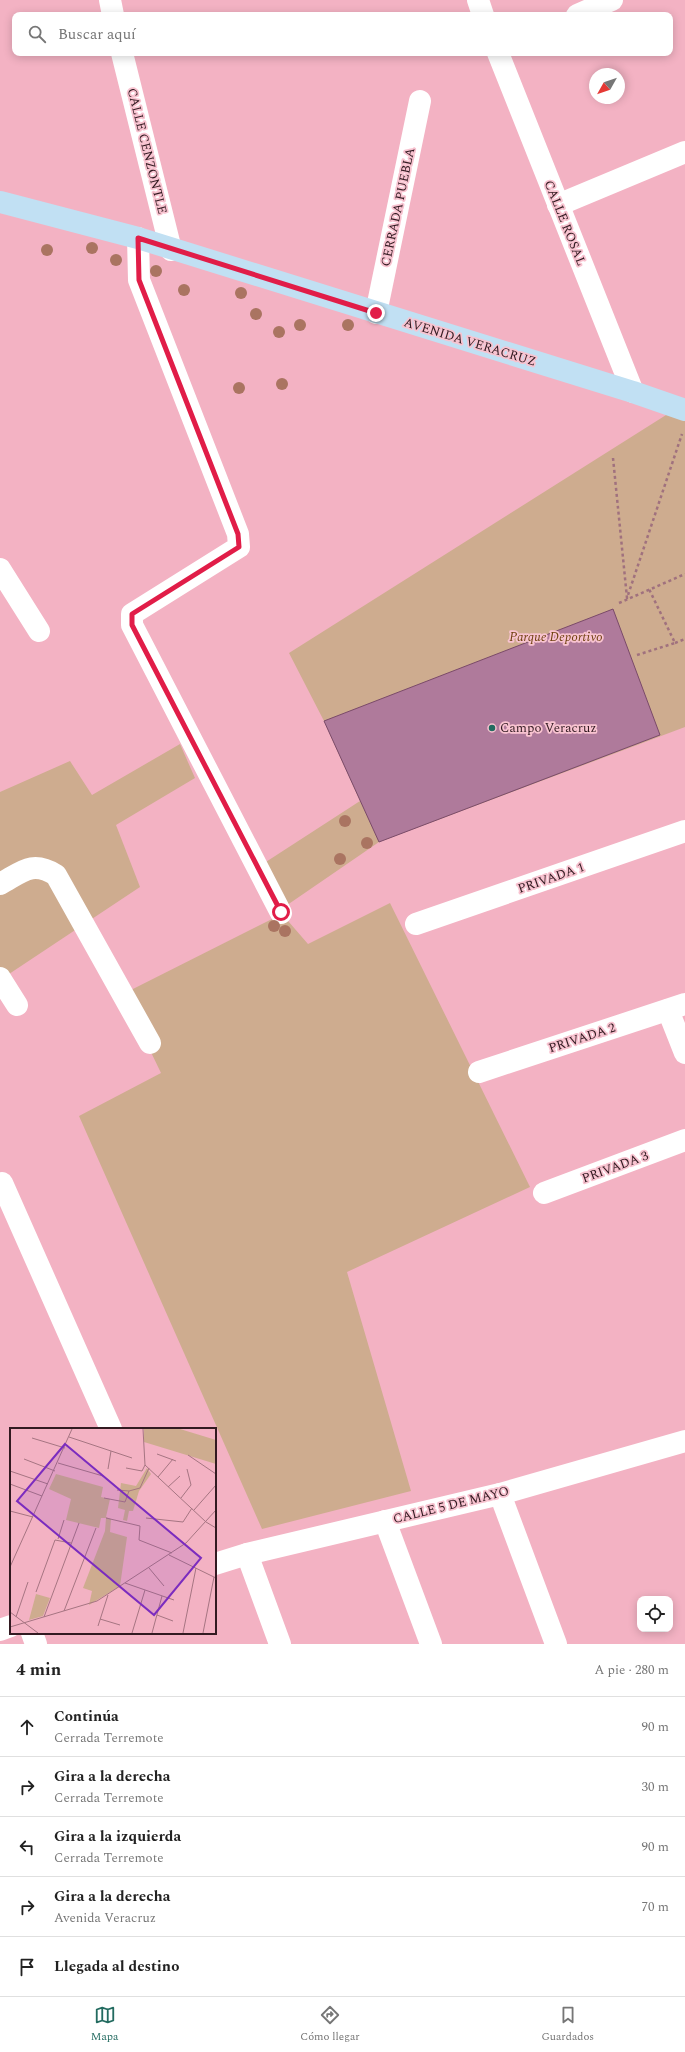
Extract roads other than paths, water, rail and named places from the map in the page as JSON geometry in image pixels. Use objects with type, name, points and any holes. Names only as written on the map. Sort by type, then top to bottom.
[{"type":"street","points":[[110,0],[112,12]]},
{"type":"street","points":[[478,0],[482,12]]},
{"type":"street","points":[[584,12],[612,0]]},
{"type":"street","name":"CALLE CENZONTLE","points":[[123,56],[171,250]]},
{"type":"street","name":"CALLE ROSAL","points":[[499,56],[633,392]]},
{"type":"street","name":"CERRADA PUEBLA","points":[[376,313],[420,101]]},
{"type":"street","points":[[558,205],[685,152]]},
{"type":"street","name":"AVENIDA VERACRUZ","points":[[0,202],[138,238],[171,250],[633,392],[685,410]]},
{"type":"street","points":[[138,238],[139,280],[238,534],[239,547],[132,614],[132,625],[281,912]]},
{"type":"street","points":[[0,569],[39,631]]},
{"type":"street","name":"PRIVADA 1","points":[[416,924],[685,831]]},
{"type":"street","points":[[0,884],[33,866],[46,869],[56,875],[150,1043]]},
{"type":"street","points":[[0,978],[17,1005]]},
{"type":"street","points":[[676,1007],[685,1053]]},
{"type":"street","name":"PRIVADA 2","points":[[479,1072],[676,1007]]},
{"type":"street","name":"PRIVADA 3","points":[[544,1193],[685,1140]]},
{"type":"street","points":[[2,1182],[111,1428]]},
{"type":"street","name":"CALLE 5 DE MAYO","points":[[216,1564],[247,1554],[500,1494],[685,1441]]},
{"type":"street","points":[[500,1494],[556,1644]]},
{"type":"street","points":[[385,1521],[431,1644]]},
{"type":"street","points":[[247,1554],[280,1644]]},
{"type":"street","points":[[0,1630],[10,1626]]},
{"type":"street","points":[[32,1634],[36,1644]]},
{"type":"place","name":"Campo Veracruz","points":[[492,728]]},
{"type":"park label","name":"Parque Deportivo","points":[[556,637]]}]
